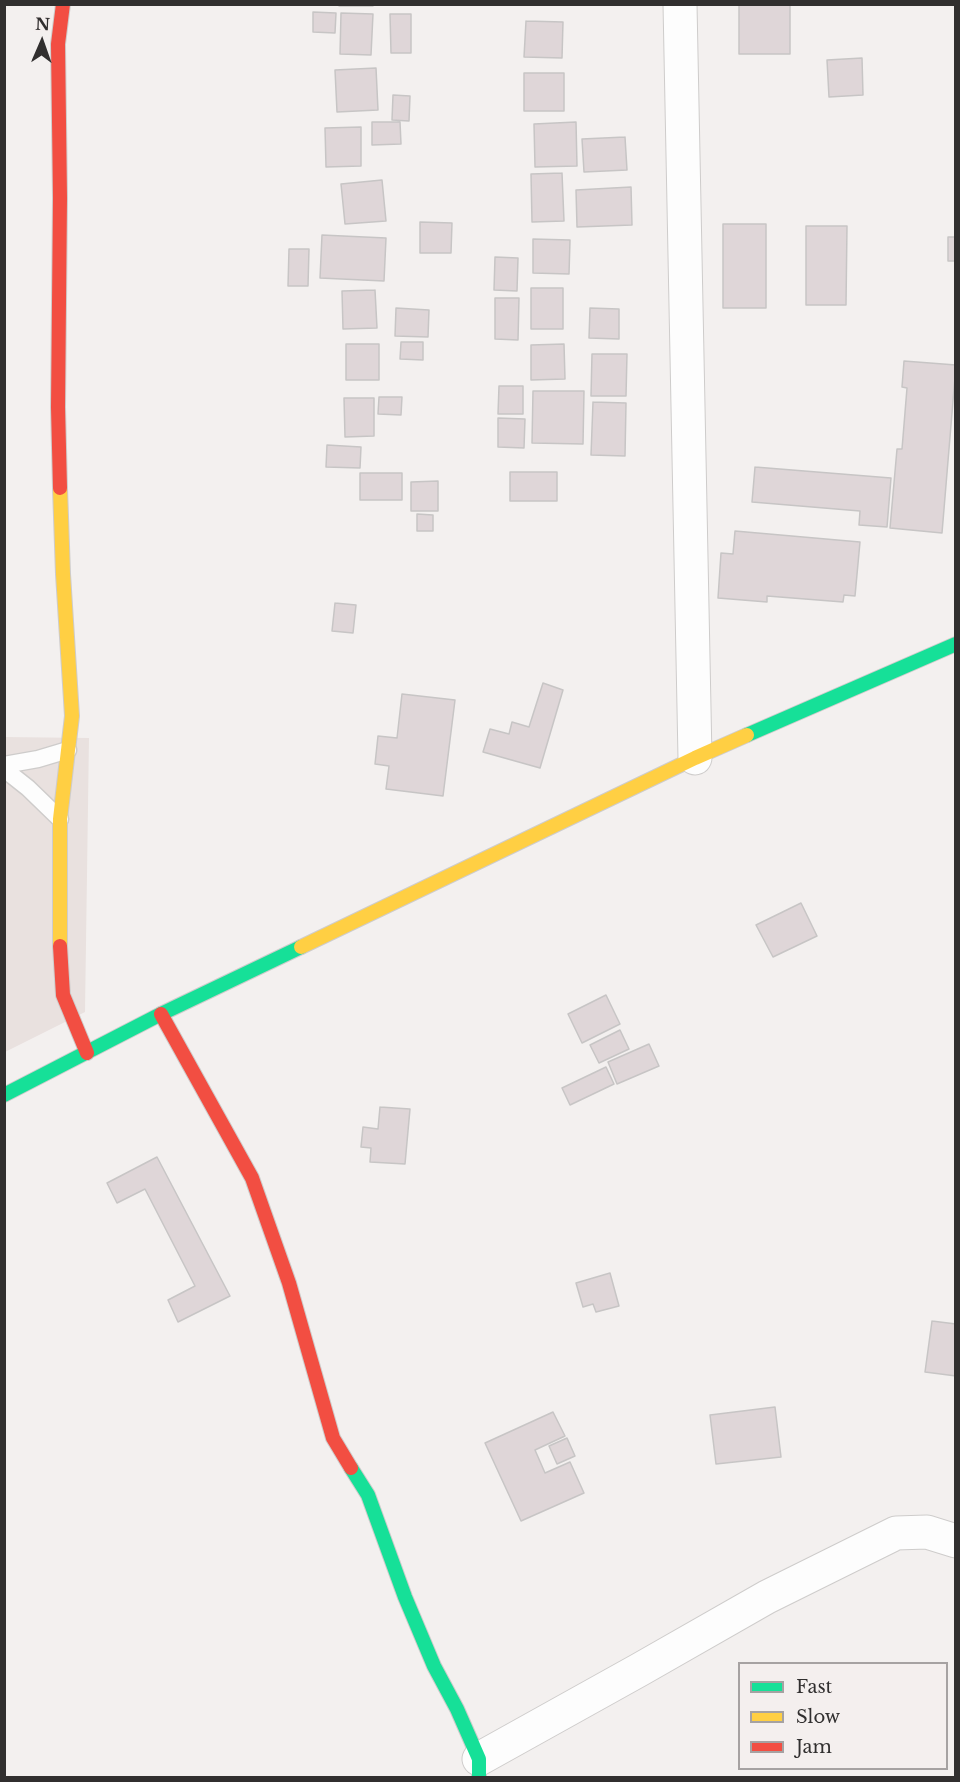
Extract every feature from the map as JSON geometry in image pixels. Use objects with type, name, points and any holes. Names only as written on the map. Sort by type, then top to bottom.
[{"type":"street","points":[[63,4],[58,44],[60,198],[58,407],[63,574],[72,716],[60,819],[60,941],[63,995],[87,1053]]},
{"type":"street","points":[[680,4],[695,758]]},
{"type":"street","points":[[4,1095],[161,1014],[695,758],[956,644]]},
{"type":"street","points":[[161,1014],[252,1178],[289,1283],[333,1438],[368,1495],[405,1597],[434,1666],[457,1709],[479,1768],[639,1670],[766,1597],[896,1533],[927,1532],[956,1541]]},
{"type":"lane","points":[[4,767],[68,750]]},
{"type":"lane","points":[[4,767],[60,819]]},
{"type":"shaded area","points":[[5,737],[89,738],[85,1012],[5,1052]]},
{"type":"building","points":[[339,4],[373,4],[373,6],[339,6]]},
{"type":"building","points":[[739,4],[790,4],[790,54],[739,54]]},
{"type":"building","points":[[313,12],[336,13],[335,33],[313,32]]},
{"type":"building","points":[[341,13],[373,14],[371,55],[340,54]]},
{"type":"building","points":[[390,14],[411,14],[411,53],[391,53]]},
{"type":"building","points":[[526,21],[563,22],[562,58],[524,57]]},
{"type":"building","points":[[862,58],[863,95],[829,97],[827,60]]},
{"type":"building","points":[[376,68],[378,110],[337,112],[335,70]]},
{"type":"building","points":[[524,73],[564,73],[564,111],[524,111]]},
{"type":"building","points":[[393,95],[410,96],[409,121],[392,120]]},
{"type":"building","points":[[372,122],[400,122],[401,144],[372,145]]},
{"type":"building","points":[[576,122],[577,166],[535,167],[534,124]]},
{"type":"building","points":[[361,127],[361,166],[326,167],[325,128]]},
{"type":"building","points":[[625,137],[627,170],[584,172],[582,139]]},
{"type":"building","points":[[562,173],[564,221],[532,222],[531,174]]},
{"type":"building","points":[[382,180],[386,221],[345,224],[341,184]]},
{"type":"building","points":[[631,187],[632,225],[577,227],[576,190]]},
{"type":"building","points":[[420,222],[452,223],[451,253],[420,253]]},
{"type":"building","points":[[723,224],[766,224],[766,308],[723,308]]},
{"type":"building","points":[[806,226],[847,226],[846,305],[806,305]]},
{"type":"building","points":[[322,235],[386,238],[384,281],[320,278]]},
{"type":"building","points":[[948,237],[956,237],[956,261],[948,261]]},
{"type":"building","points":[[533,239],[570,240],[569,274],[533,273]]},
{"type":"building","points":[[289,249],[309,249],[308,286],[288,286]]},
{"type":"building","points":[[495,257],[518,258],[517,291],[494,290]]},
{"type":"building","points":[[531,288],[563,288],[563,329],[531,329]]},
{"type":"building","points":[[375,290],[377,328],[343,329],[342,291]]},
{"type":"building","points":[[495,298],[519,298],[518,340],[495,339]]},
{"type":"building","points":[[396,308],[429,310],[428,337],[395,336]]},
{"type":"building","points":[[590,308],[619,309],[619,339],[589,338]]},
{"type":"building","points":[[401,342],[423,342],[423,360],[400,359]]},
{"type":"building","points":[[346,344],[379,344],[379,380],[346,380]]},
{"type":"building","points":[[564,344],[565,379],[531,380],[531,345]]},
{"type":"building","points":[[592,354],[627,354],[626,396],[591,396]]},
{"type":"building","points":[[904,361],[956,365],[942,533],[890,528],[897,449],[902,449],[907,388],[902,387]]},
{"type":"building","points":[[499,386],[523,386],[523,414],[498,414]]},
{"type":"building","points":[[533,391],[584,391],[583,444],[532,443]]},
{"type":"building","points":[[379,397],[402,397],[401,415],[378,414]]},
{"type":"building","points":[[344,398],[374,398],[374,436],[345,437]]},
{"type":"building","points":[[593,402],[626,403],[625,456],[591,455]]},
{"type":"building","points":[[498,418],[525,419],[524,448],[498,447]]},
{"type":"building","points":[[327,445],[361,447],[360,468],[326,467]]},
{"type":"building","points":[[755,467],[891,478],[887,527],[859,525],[860,511],[752,502]]},
{"type":"building","points":[[510,472],[557,472],[557,501],[510,501]]},
{"type":"building","points":[[360,473],[402,473],[402,500],[360,500]]},
{"type":"building","points":[[438,481],[438,511],[411,511],[411,482]]},
{"type":"building","points":[[417,514],[433,515],[433,531],[417,531]]},
{"type":"building","points":[[735,531],[860,542],[855,596],[844,595],[843,602],[767,596],[767,602],[718,598],[721,553],[733,554]]},
{"type":"building","points":[[335,603],[356,605],[353,633],[332,631]]},
{"type":"building","points":[[543,683],[563,690],[540,768],[483,752],[490,729],[509,734],[512,722],[529,727]]},
{"type":"building","points":[[402,694],[455,700],[443,796],[386,789],[389,766],[375,764],[378,736],[397,738]]},
{"type":"building","points":[[801,903],[817,936],[773,957],[756,925]]},
{"type":"building","points":[[606,995],[620,1024],[582,1043],[568,1014]]},
{"type":"building","points":[[620,1030],[629,1049],[599,1063],[590,1045]]},
{"type":"building","points":[[649,1044],[659,1066],[617,1084],[608,1062]]},
{"type":"building","points":[[606,1067],[614,1084],[570,1105],[562,1088]]},
{"type":"building","points":[[380,1107],[410,1109],[405,1164],[370,1162],[371,1148],[361,1147],[363,1127],[378,1129]]},
{"type":"building","points":[[157,1157],[230,1296],[178,1322],[168,1300],[195,1286],[145,1189],[117,1203],[107,1183]]},
{"type":"building","points":[[610,1273],[619,1306],[596,1312],[593,1304],[583,1307],[576,1283]]},
{"type":"building","points":[[932,1321],[956,1324],[956,1376],[925,1372]]},
{"type":"building","points":[[775,1407],[781,1457],[716,1464],[710,1415]]},
{"type":"building","points":[[553,1412],[565,1436],[535,1450],[545,1473],[570,1462],[584,1493],[521,1521],[485,1443]]},
{"type":"building","points":[[567,1438],[575,1456],[557,1464],[549,1446]]},
{"type":"traffic: fast","points":[[747,735],[956,644]]},
{"type":"traffic: fast","points":[[4,1095],[161,1014],[301,947]]},
{"type":"traffic: fast","points":[[351,1468],[368,1495],[405,1597],[434,1666],[457,1709],[479,1759],[479,1778]]},
{"type":"traffic: slow","points":[[60,488],[72,716],[60,819],[60,946]]},
{"type":"traffic: slow","points":[[301,947],[747,735]]},
{"type":"traffic: jam","points":[[60,488],[58,44],[63,4]]},
{"type":"traffic: jam","points":[[60,946],[63,995],[87,1053]]},
{"type":"traffic: jam","points":[[161,1014],[252,1178],[289,1283],[333,1438],[351,1468]]}]
